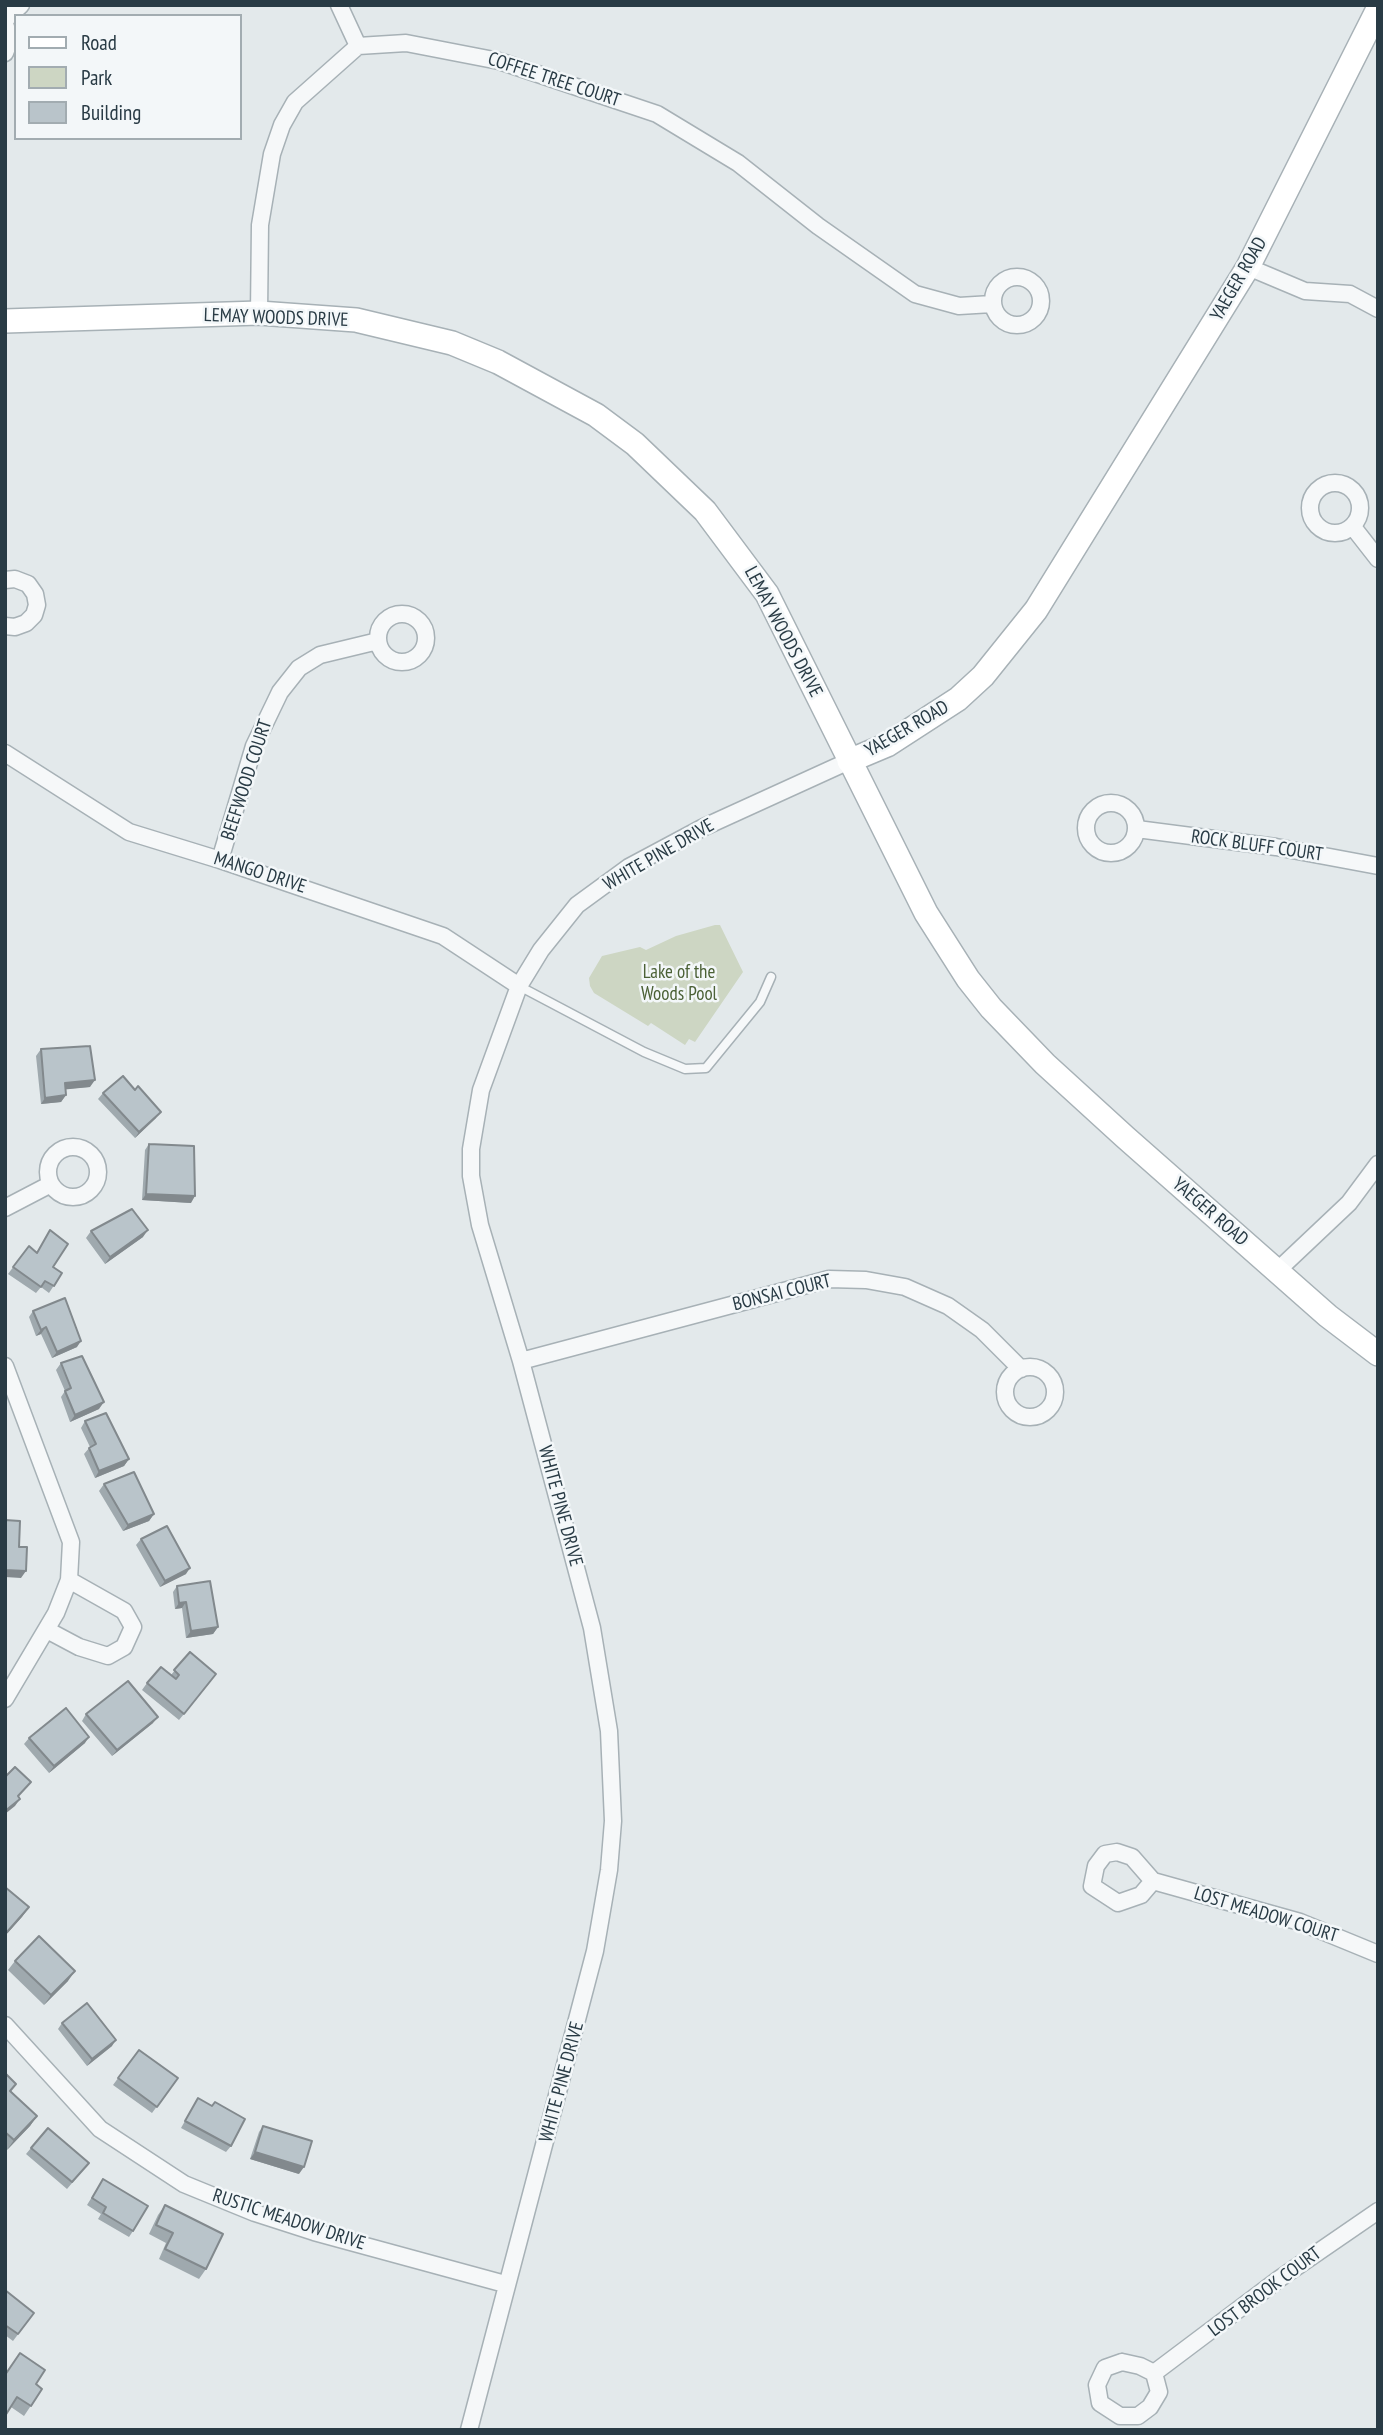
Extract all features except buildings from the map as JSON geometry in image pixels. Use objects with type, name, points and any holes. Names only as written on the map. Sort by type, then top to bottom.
[{"type":"street","points":[[5,52],[10,40],[5,22],[21,5]]},
{"type":"street","points":[[259,313],[260,225],[272,154],[282,125],[295,102],[358,46],[339,5]]},
{"type":"street","name":"YAEGER ROAD","points":[[1378,9],[1248,267],[1164,398],[1059,575],[1010,645],[958,699],[887,745],[849,761],[926,913],[968,979],[991,1008],[1076,1093],[1277,1271],[1378,1354]]},
{"type":"street","name":"COFFEE TREE COURT","points":[[358,46],[406,43],[452,50],[499,61],[657,114],[738,163],[818,226],[915,294],[959,306],[992,304]]},
{"type":"street","points":[[1248,267],[1305,291],[1350,294],[1378,309]]},
{"type":"street","name":"LEMAY WOODS DRIVE","points":[[5,321],[259,313],[356,320],[452,343],[542,383],[596,415],[635,444],[705,512],[748,566],[786,629],[849,761]]},
{"type":"street","points":[[1353,527],[1378,559]]},
{"type":"street","points":[[5,580],[15,579],[28,584],[37,599],[36,610],[30,620],[6,630]]},
{"type":"street","name":"BEEFWOOD COURT","points":[[220,860],[254,746],[280,692],[299,668],[320,655],[378,640]]},
{"type":"street","name":"MANGO DRIVE","points":[[5,753],[129,832],[443,936],[519,986]]},
{"type":"street","name":"WHITE PINE DRIVE","points":[[469,2430],[505,2284],[575,2040],[596,1951],[609,1870],[613,1821],[609,1731],[592,1628],[522,1362],[480,1225],[471,1176],[471,1149],[481,1090],[519,986],[541,950],[577,905],[629,867],[702,828],[849,761]]},
{"type":"street","name":"ROCK BLUFF COURT","points":[[1137,829],[1276,846],[1378,866]]},
{"type":"street","points":[[1277,1271],[1349,1203],[1378,1164]]},
{"type":"street","points":[[5,1208],[51,1184]]},
{"type":"street","name":"BONSAI COURT","points":[[522,1362],[829,1279],[866,1279],[905,1287],[948,1306],[982,1330],[1021,1369]]},
{"type":"street","points":[[5,1366],[71,1542],[69,1580],[47,1630],[5,1699]]},
{"type":"street","points":[[47,1630],[79,1647],[108,1656],[124,1647],[133,1627],[124,1611],[69,1580]]},
{"type":"street","name":"LOST MEADOW COURT","points":[[1153,1881],[1300,1922],[1378,1954]]},
{"type":"street","name":"RUSTIC MEADOW DRIVE","points":[[5,2025],[100,2129],[184,2184],[255,2213],[314,2232],[505,2284]]},
{"type":"street","name":"LOST BROOK COURT","points":[[1154,2373],[1279,2279],[1378,2211]]},
{"type":"lane","points":[[519,986],[644,1052],[685,1069],[706,1068],[760,1002],[771,977]]},
{"type":"green space","name":"Lake of the Woods Pool","points":[[720,925],[743,972],[695,1042],[689,1039],[685,1045],[651,1023],[648,1026],[594,993],[590,986],[589,978],[602,956],[640,947],[646,950],[676,936]]}]
